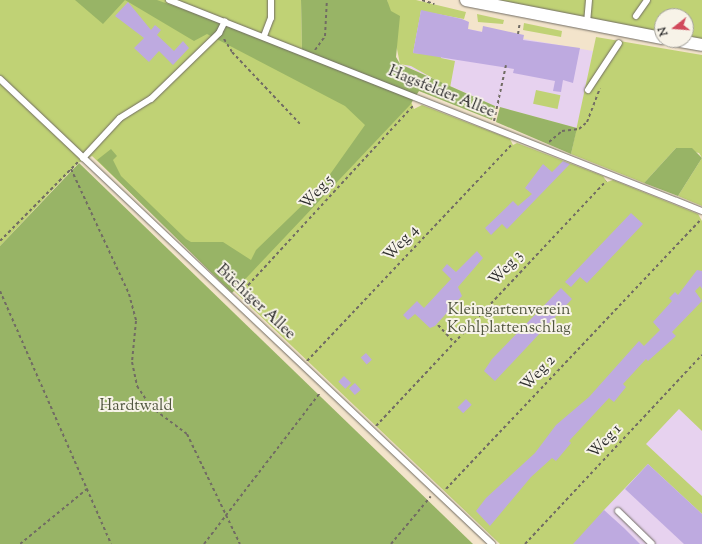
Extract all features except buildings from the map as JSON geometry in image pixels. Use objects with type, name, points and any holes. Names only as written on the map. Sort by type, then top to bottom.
[{"type":"street","points":[[466,0],[654,36]]},
{"type":"lane","name":"Hagsfelder Allee","points":[[169,0],[312,55],[702,211]]},
{"type":"lane","points":[[264,36],[271,18],[271,0]]},
{"type":"lane","points":[[587,23],[589,0]]},
{"type":"lane","points":[[636,16],[646,0]]},
{"type":"lane","points":[[83,158],[120,118],[151,99],[219,33],[225,21]]},
{"type":"lane","points":[[588,90],[619,42]]},
{"type":"lane","name":"Büchiger Allee","points":[[0,79],[492,544]]},
{"type":"lane","points":[[618,511],[652,544]]},
{"type":"path","points":[[312,55],[324,36],[327,0]]},
{"type":"path","points":[[422,0],[434,4]]},
{"type":"path","points":[[518,34],[520,21]]},
{"type":"path","points":[[224,38],[232,52],[302,126]]},
{"type":"path","points":[[492,128],[506,65]]},
{"type":"path","points":[[545,148],[562,131],[582,127],[594,108],[600,86]]},
{"type":"path","name":"Weg 5","points":[[240,294],[412,107]]},
{"type":"path","name":"Weg 4","points":[[303,366],[518,138]]},
{"type":"path","points":[[0,241],[83,158]]},
{"type":"path","points":[[71,169],[129,294],[136,321],[132,362],[137,386],[151,407],[187,434],[227,514],[240,544]]},
{"type":"path","name":"Weg 3","points":[[376,426],[606,181]]},
{"type":"path","name":"Weg 2","points":[[444,491],[700,219]]},
{"type":"path","points":[[0,292],[111,544]]},
{"type":"path","points":[[438,325],[454,342]]},
{"type":"path","name":"Weg 1","points":[[525,544],[702,355]]},
{"type":"path","points":[[204,544],[325,387]]},
{"type":"path","points":[[20,544],[87,490]]},
{"type":"path","points":[[391,544],[436,490]]},
{"type":"shaded area","points":[[415,2],[462,19],[468,29],[593,51],[577,128],[495,106],[404,65]]},
{"type":"shaded area","points":[[702,361],[702,544],[530,544]]},
{"type":"green space","name":"Kleingartenverein Kohlplattenschlag","points":[[0,0],[301,0],[302,52],[410,99],[414,109],[422,105],[510,139],[513,145],[517,143],[603,176],[607,182],[613,180],[698,214],[702,221],[702,431],[679,409],[646,444],[702,496],[702,514],[648,464],[604,510],[579,544],[500,544],[92,156],[78,163],[0,246]]},
{"type":"green space","points":[[75,0],[125,0],[103,24]]},
{"type":"green space","points":[[125,0],[157,0],[302,52],[301,0],[387,0],[391,11],[400,16],[396,57],[400,64],[495,106],[492,120],[419,91],[410,105],[232,293],[97,160],[111,149],[117,156],[113,160],[121,176],[186,239],[191,242],[223,242],[251,260],[256,250],[321,187],[365,125],[345,106],[207,34],[194,41]]},
{"type":"green space","points":[[387,0],[416,0],[466,12],[464,19],[421,11],[413,53],[441,55],[441,58],[455,61],[450,88],[411,66],[400,64]]},
{"type":"green space","points":[[489,0],[702,0],[702,41],[694,40],[694,8],[654,8],[654,32]]},
{"type":"green space","points":[[477,14],[504,20],[503,24],[478,22]]},
{"type":"green space","points":[[524,23],[562,31],[561,37],[523,30]]},
{"type":"green space","points":[[596,37],[702,55],[702,158],[699,153],[676,148],[644,183],[571,154]]},
{"type":"green space","points":[[536,90],[560,95],[558,109],[533,104]]},
{"type":"green space","points":[[500,107],[577,128],[571,154],[496,122]]},
{"type":"green space","points":[[676,148],[692,148],[702,158],[678,196],[644,183]]},
{"type":"green space","points":[[702,158],[702,206],[678,196]]},
{"type":"green space","name":"Hardtwald","points":[[79,163],[473,544],[0,544],[0,246]]}]
